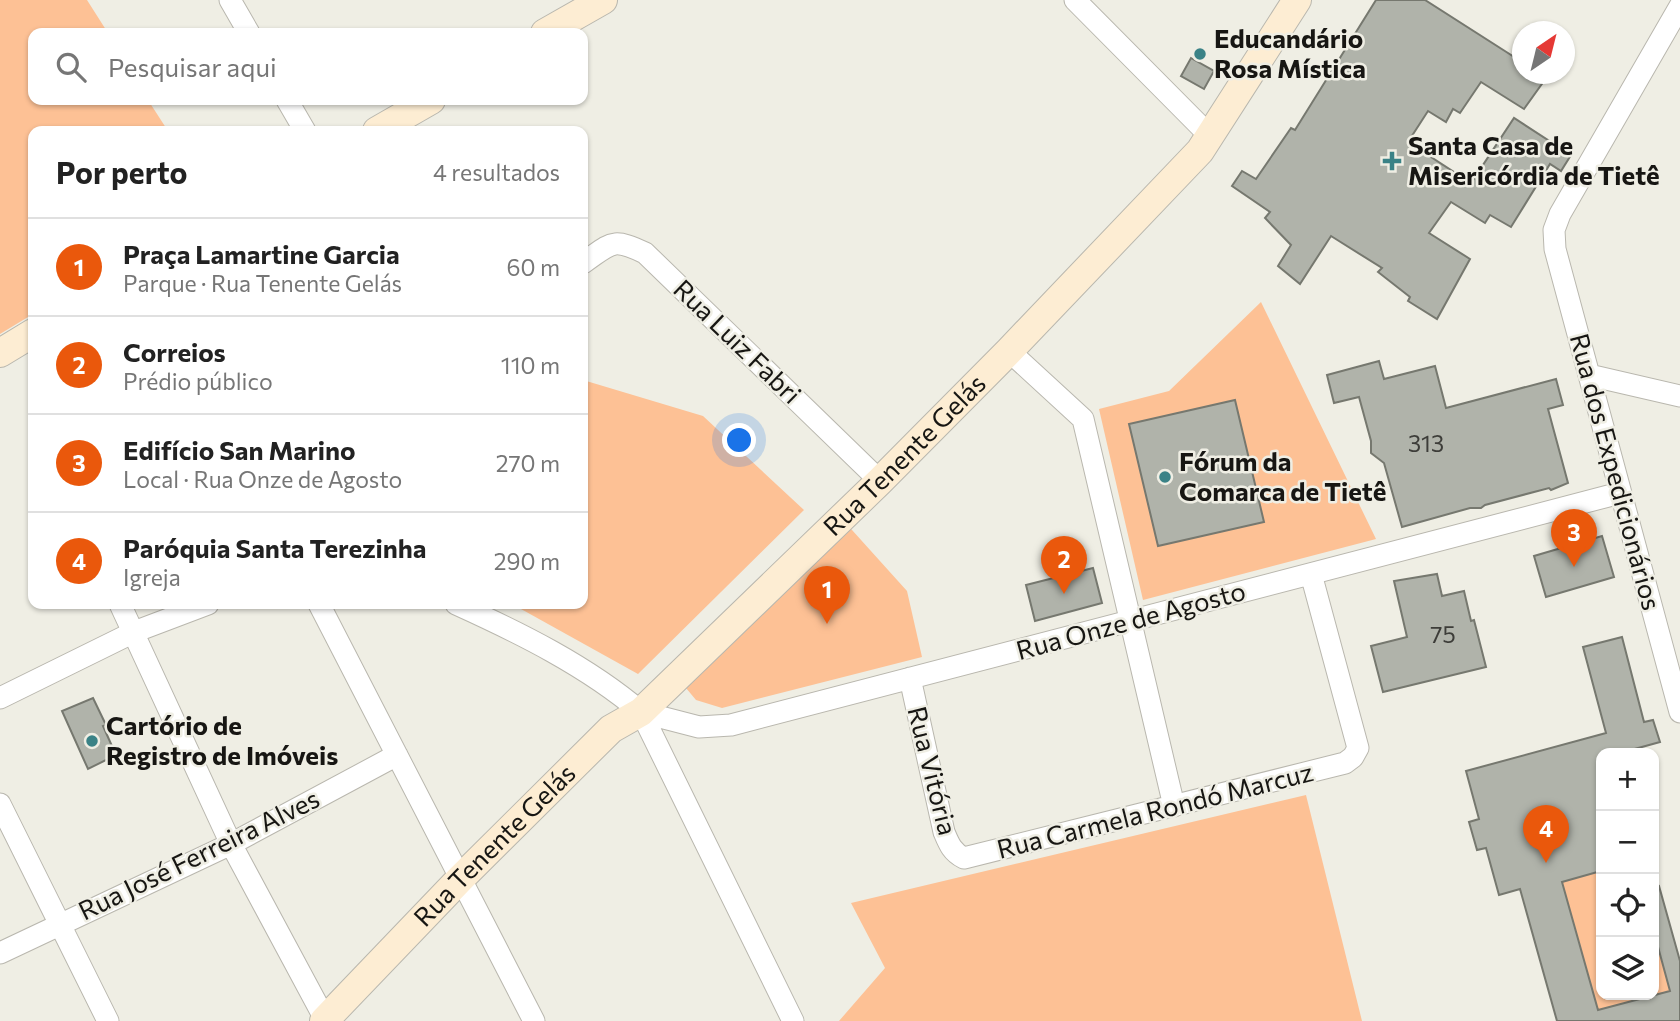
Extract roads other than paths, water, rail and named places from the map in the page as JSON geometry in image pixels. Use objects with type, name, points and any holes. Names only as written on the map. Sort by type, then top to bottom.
[{"type":"street","points":[[230,0],[246,28]]},
{"type":"street","points":[[554,28],[603,0]]},
{"type":"street","points":[[1075,0],[1210,136]]},
{"type":"street","name":"Rua Tenente Gelás","points":[[325,1020],[461,878],[611,729],[641,712],[880,481],[1009,351],[1200,151],[1297,0]]},
{"type":"street","name":"Rua dos Expedicionários","points":[[1680,6],[1560,214],[1554,230],[1555,249],[1680,712]]},
{"type":"street","points":[[290,105],[302,126]]},
{"type":"street","points":[[386,126],[422,105]]},
{"type":"street","name":"Rua Luiz Fabri","points":[[588,260],[612,243],[625,243],[645,253],[880,481]]},
{"type":"street","points":[[0,353],[28,336]]},
{"type":"street","points":[[1009,351],[1083,419],[1174,806]]},
{"type":"street","points":[[1589,375],[1680,396]]},
{"type":"street","name":"Rua Onze de Agosto","points":[[641,712],[699,727],[731,725],[1620,493]]},
{"type":"street","name":"Rua Carmela Rondó Marcuz","points":[[964,858],[1345,763],[1358,748],[1311,574]]},
{"type":"street","points":[[122,609],[231,844],[325,1020]]},
{"type":"street","points":[[0,698],[134,632],[195,609]]},
{"type":"street","points":[[322,609],[534,1021]]},
{"type":"street","points":[[467,609],[498,623],[610,686],[641,712],[793,1021]]},
{"type":"street","name":"Rua Vitória","points":[[910,678],[944,832],[949,845],[956,854],[964,858]]},
{"type":"street","name":"Rua José Ferreira Alves","points":[[0,953],[231,844],[397,755]]},
{"type":"street","points":[[0,804],[108,1021]]},
{"type":"place","name":"Educandário Rosa Mística","points":[[1200,54]]},
{"type":"place","name":"Santa Casa de Misericórdia de Tietê","points":[[1392,161]]},
{"type":"place","name":"Fórum da Comarca de Tietê","points":[[1165,477]]},
{"type":"place","name":"Edifício San Marino","points":[[1574,567]]},
{"type":"place","name":"Correios","points":[[1064,594]]},
{"type":"place","name":"Praça Lamartine Garcia","points":[[827,624]]},
{"type":"place","name":"Cartório de Registro de Imóveis","points":[[92,741]]},
{"type":"place","name":"Paróquia Santa Terezinha","points":[[1546,863]]}]
